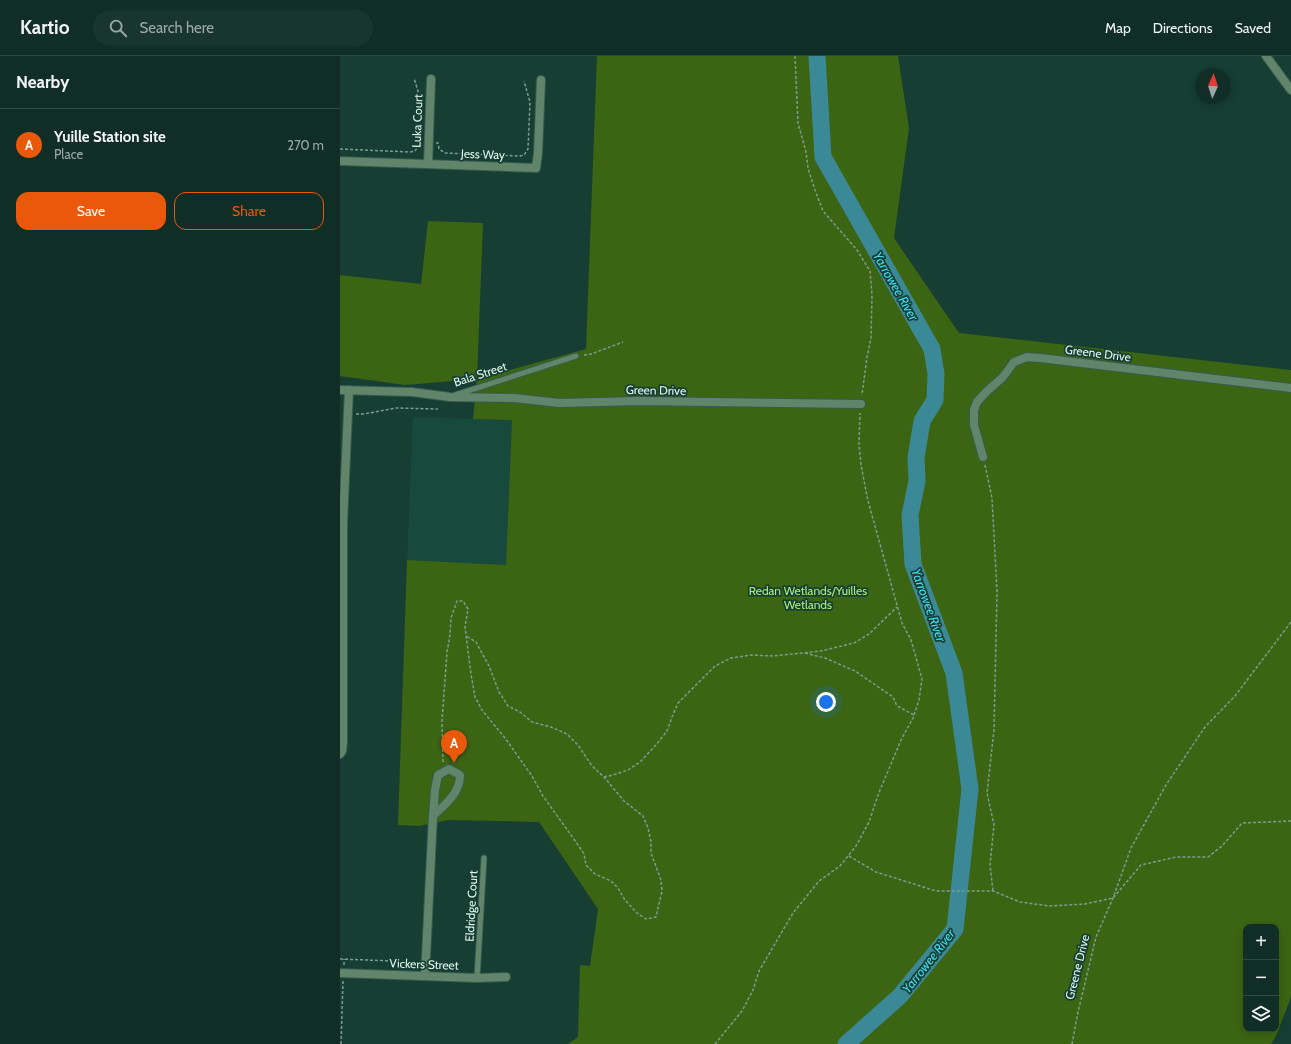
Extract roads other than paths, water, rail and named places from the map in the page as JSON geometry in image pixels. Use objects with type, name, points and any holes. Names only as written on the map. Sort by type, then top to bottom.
[{"type":"street","points":[[1266,56],[1291,90]]},
{"type":"street","name":"Luka Court","points":[[428,164],[431,79]]},
{"type":"street","name":"Jess Way","points":[[340,161],[536,168],[541,80]]},
{"type":"street","name":"Greene Drive","points":[[983,457],[974,425],[974,410],[977,402],[982,395],[1003,377],[1014,362],[1022,358],[1040,358],[1291,388]]},
{"type":"street","name":"Bala Street","points":[[340,390],[412,392],[450,397]]},
{"type":"street","points":[[340,754],[342,751],[343,742],[341,523],[349,390]]},
{"type":"street","name":"Green Drive","points":[[450,397],[514,398],[560,403],[638,400],[861,404]]},
{"type":"street","points":[[425,976],[434,790],[438,775],[448,769],[460,775],[460,783],[456,793],[433,816]]},
{"type":"street","name":"Vickers Street","points":[[342,973],[477,978],[506,977]]},
{"type":"lane","name":"Bala Street","points":[[450,397],[576,356]]},
{"type":"lane","name":"Eldridge Court","points":[[477,978],[484,858]]},
{"type":"waterway","name":"Yarrowee River","points":[[817,56],[823,157],[932,349],[936,374],[935,400],[922,421],[916,458],[917,481],[910,515],[913,564],[954,673],[970,789],[955,929],[900,996],[846,1044]]},
{"type":"place","name":"Yuille Station site","points":[[454,763]]},
{"type":"park label","name":"Redan Wetlands/Yuilles Wetlands","points":[[808,597]]}]
